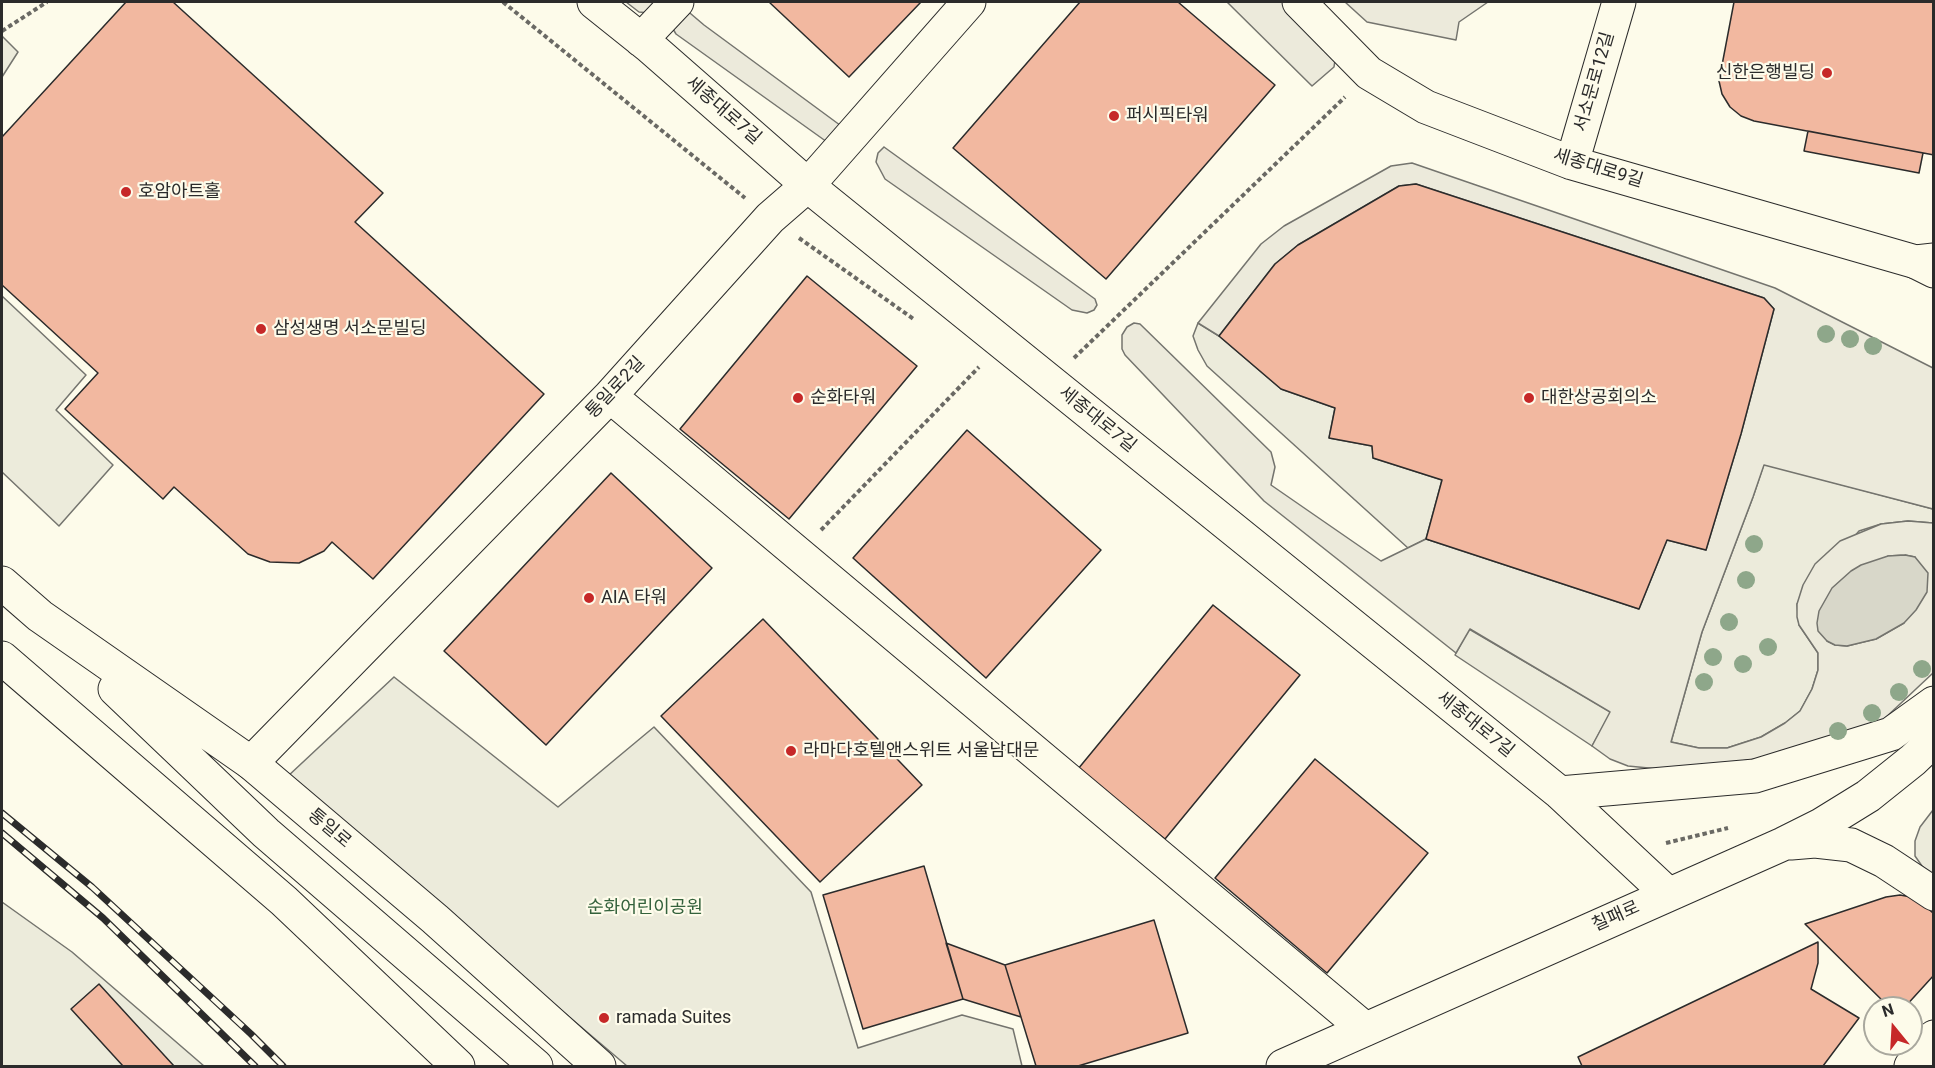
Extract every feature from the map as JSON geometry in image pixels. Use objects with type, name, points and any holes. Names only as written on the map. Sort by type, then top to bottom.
[{"type":"street","name":"세종대로7길","points":[[594,2],[808,185],[1560,793],[1668,894]]},
{"type":"street","points":[[641,40],[677,2]]},
{"type":"street","name":"통일로2길","points":[[251,763],[610,396],[770,218],[808,185],[969,2]]},
{"type":"street","name":"세종대로9길","points":[[1299,2],[1369,73],[1426,107],[1572,163],[1928,264]]},
{"type":"street","name":"서소문로12길","points":[[1572,163],[1619,2]]},
{"type":"street","points":[[610,396],[1365,1029]]},
{"type":"street","name":"통일로","points":[[2,583],[40,616],[266,833],[536,1066]]},
{"type":"street","name":"통일로","points":[[40,616],[251,763],[435,919],[599,1066]]},
{"type":"street","points":[[2,657],[284,902],[458,1066]]},
{"type":"street","points":[[1560,793],[1755,776],[1891,734],[1934,703]]},
{"type":"street","name":"칠패로","points":[[1282,1066],[1783,844],[1821,825],[1868,796],[1934,740]]},
{"type":"street","points":[[1783,844],[1815,841],[1851,845],[1884,861],[1934,894]]},
{"type":"street","points":[[1911,1066],[1934,1037]]},
{"type":"path","points":[[2,32],[47,2]]},
{"type":"path","points":[[1050,382],[1369,73]]},
{"type":"path","points":[[798,554],[1003,344]]},
{"type":"green space","points":[[2,36],[18,52],[2,77]]},
{"type":"green space","points":[[2,296],[86,375],[56,410],[113,465],[59,526],[2,472]]},
{"type":"green space","points":[[1198,323],[1219,336],[1281,389],[1335,408],[1329,438],[1372,446],[1373,458],[1442,480],[1426,539],[1408,548],[1207,366],[1193,336]]},
{"type":"green space","points":[[1764,464],[1933,509],[1933,523],[1908,521],[1881,524],[1859,531],[1797,604],[1799,625],[1818,653],[1818,670],[1812,689],[1800,711],[1761,737],[1727,748],[1699,748],[1671,742],[1702,632]]},
{"type":"green space","points":[[1469,629],[1611,712],[1592,746],[1455,655]]},
{"type":"green space","name":"순화어린이공원","points":[[394,677],[558,807],[654,727],[811,892],[858,1048],[962,1015],[1013,1029],[1022,1066],[627,1066],[287,777]]},
{"type":"green space","points":[[1933,810],[1933,876],[1915,856],[1915,841],[1920,827]]},
{"type":"green space","points":[[2,902],[72,952],[204,1066],[2,1066]]},
{"type":"shaded area","points":[[626,2],[668,2],[649,13],[639,12]]},
{"type":"shaded area","points":[[1227,2],[1282,2],[1332,51],[1335,60],[1334,67],[1312,86]]},
{"type":"shaded area","points":[[1345,2],[1488,2],[1459,22],[1456,40],[1367,22]]},
{"type":"shaded area","points":[[684,8],[848,131],[827,142],[676,34],[673,29]]},
{"type":"shaded area","points":[[884,147],[1095,299],[1097,305],[1094,310],[1087,313],[1072,310],[885,179],[876,162],[878,153]]},
{"type":"shaded area","points":[[1412,163],[1775,288],[1933,368],[1933,509],[1764,465],[1702,632],[1671,742],[1699,748],[1727,748],[1761,737],[1800,711],[1812,689],[1818,670],[1818,653],[1799,625],[1797,617],[1797,604],[1803,585],[1815,564],[1840,541],[1881,524],[1908,521],[1933,523],[1933,673],[1883,720],[1774,756],[1679,771],[1628,766],[1610,759],[1592,746],[1610,712],[1470,629],[1456,653],[1264,501],[1125,355],[1122,349],[1122,335],[1127,327],[1134,323],[1140,324],[1271,452],[1275,467],[1271,485],[1381,561],[1426,539],[1639,609],[1667,540],[1706,550],[1741,434],[1774,309],[1764,298],[1416,184],[1399,186],[1298,245],[1275,264],[1219,336],[1198,323],[1261,244],[1284,226],[1391,166]],"holes":[[[1888,556],[1915,557],[1904,623],[1876,639],[1847,646],[1835,645],[1827,641]]]},
{"type":"shaded area","points":[[1888,556],[1915,557],[1928,573],[1927,592],[1916,610],[1904,623],[1876,639],[1847,646],[1835,645],[1827,641],[1818,631],[1817,623],[1819,611],[1832,588],[1861,565]]},
{"type":"building","name":"삼성생명 서소문빌딩","points":[[126,2],[173,2],[383,193],[355,222],[544,394],[373,579],[332,542],[324,551],[299,563],[270,562],[248,554],[174,487],[163,499],[65,409],[98,373],[2,285],[2,137]]},
{"type":"building","points":[[769,2],[921,2],[849,77]]},
{"type":"building","name":"퍼시픽타워","points":[[1080,2],[1178,2],[1275,85],[1106,279],[953,148]]},
{"type":"building","name":"신한은행빌딩","points":[[1734,2],[1934,2],[1934,155],[1754,121],[1741,116],[1730,107],[1722,94],[1719,81]]},
{"type":"building","points":[[1808,131],[1923,153],[1919,173],[1804,151]]},
{"type":"building","name":"대한상공회의소","points":[[1416,184],[1764,298],[1774,309],[1741,434],[1706,550],[1667,540],[1639,609],[1426,539],[1442,480],[1373,458],[1372,446],[1329,438],[1335,408],[1281,389],[1219,336],[1275,264],[1298,245],[1399,186]]},
{"type":"building","name":"순화타워","points":[[807,276],[917,366],[789,519],[680,429]]},
{"type":"building","points":[[967,430],[1101,550],[986,678],[853,558]]},
{"type":"building","name":"AIA 타워","points":[[611,473],[712,568],[546,745],[444,651]]},
{"type":"building","points":[[1213,605],[1300,675],[1165,839],[1078,769]]},
{"type":"building","name":"라마다호텔앤스위트 서울남대문","points":[[763,619],[922,785],[820,882],[661,716]]},
{"type":"building","points":[[1315,759],[1428,853],[1327,973],[1215,878]]},
{"type":"building","points":[[924,866],[963,999],[863,1029],[823,895]]},
{"type":"building","points":[[1900,895],[1917,898],[1934,914],[1934,975],[1915,996],[1878,996],[1805,924],[1886,897]]},
{"type":"building","points":[[1154,920],[1188,1033],[1078,1066],[1036,1066],[1005,965]]},
{"type":"building","points":[[1818,942],[1818,963],[1811,989],[1859,1018],[1823,1066],[1582,1066],[1578,1057]]},
{"type":"building","points":[[946,943],[1005,965],[1021,1017],[963,999]]},
{"type":"building","points":[[99,984],[174,1066],[123,1066],[71,1009]]},
{"type":"railway","points":[[2,813],[92,887],[283,1066]]},
{"type":"railway","points":[[2,833],[103,918],[255,1066]]},
{"type":"place","name":"신한은행빌딩","points":[[1827,73]]},
{"type":"place","name":"퍼시픽타워","points":[[1114,116]]},
{"type":"place","name":"호암아트홀","points":[[126,192]]},
{"type":"place","name":"삼성생명 서소문빌딩","points":[[261,329]]},
{"type":"place","name":"순화타워","points":[[798,398]]},
{"type":"place","name":"대한상공회의소","points":[[1529,398]]},
{"type":"place","name":"AIA 타워","points":[[589,598]]},
{"type":"place","name":"라마다호텔앤스위트 서울남대문","points":[[791,751]]},
{"type":"place","name":"ramada Suites","points":[[604,1018]]}]
